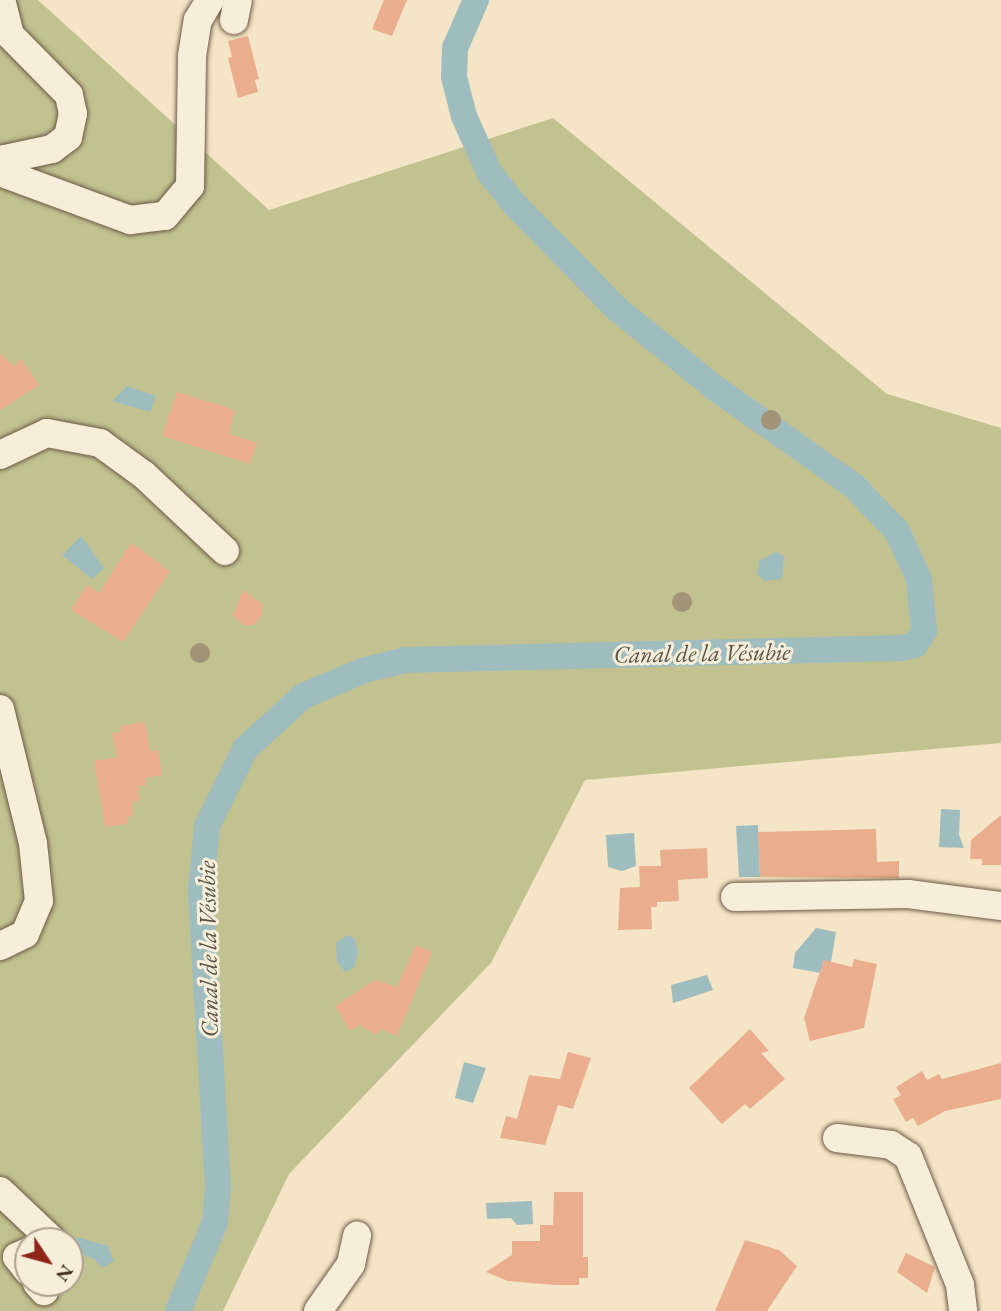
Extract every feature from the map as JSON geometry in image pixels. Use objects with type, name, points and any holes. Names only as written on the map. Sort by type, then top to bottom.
[{"type":"street","points":[[0,164],[5,159],[52,149],[68,137],[73,114],[69,95],[10,35],[1,0]]},
{"type":"street","points":[[0,172],[130,220],[164,216],[182,201],[190,186],[192,56],[198,20],[210,0]]},
{"type":"street","points":[[0,455],[47,433],[100,443],[144,475],[225,551]]},
{"type":"street","points":[[0,709],[33,843],[39,901],[25,934],[0,946]]},
{"type":"street","points":[[735,897],[908,894],[1001,906]]},
{"type":"street","points":[[837,1138],[891,1145],[908,1156],[960,1285],[963,1311]]},
{"type":"street","points":[[0,1191],[39,1227]]},
{"type":"street","points":[[318,1311],[351,1264],[357,1236]]},
{"type":"green space","points":[[0,0],[38,0],[269,210],[553,118],[887,394],[1001,428],[1001,743],[585,780],[491,963],[289,1174],[223,1311],[0,1311]]},
{"type":"water","points":[[127,386],[156,396],[150,412],[112,401]]},
{"type":"water","points":[[81,536],[104,568],[92,579],[62,555]]},
{"type":"water","points":[[776,552],[784,556],[782,579],[765,581],[757,574],[759,561]]},
{"type":"water","points":[[941,809],[960,810],[959,835],[964,848],[939,847]]},
{"type":"water","points":[[758,825],[760,877],[739,877],[736,826]]},
{"type":"water","points":[[634,833],[636,866],[622,871],[608,867],[606,835]]},
{"type":"water","points":[[816,928],[836,932],[831,962],[823,961],[821,973],[793,968],[795,953]]},
{"type":"water","points":[[347,935],[355,939],[358,952],[354,968],[345,972],[337,962],[336,943]]},
{"type":"water","points":[[707,975],[713,990],[673,1003],[671,985]]},
{"type":"water","points":[[464,1062],[486,1068],[473,1103],[455,1098]]},
{"type":"water","points":[[532,1201],[533,1224],[517,1225],[511,1218],[487,1219],[486,1203]]},
{"type":"water","points":[[84,1239],[108,1246],[114,1261],[102,1268],[93,1258],[84,1256]]},
{"type":"building","points":[[384,0],[407,0],[392,36],[372,29]]},
{"type":"building","points":[[248,36],[259,79],[255,80],[258,92],[238,98],[228,58],[232,57],[228,41]]},
{"type":"building","points":[[0,353],[13,366],[21,359],[39,385],[0,410]]},
{"type":"building","points":[[177,392],[235,410],[229,434],[257,443],[250,464],[162,436]]},
{"type":"building","points":[[131,543],[170,571],[123,642],[71,610],[87,585],[99,593]]},
{"type":"building","points":[[243,590],[262,604],[262,615],[254,625],[243,625],[233,615]]},
{"type":"building","points":[[145,722],[150,751],[158,750],[162,775],[145,778],[146,785],[138,786],[140,800],[132,802],[133,816],[127,817],[127,824],[105,827],[94,761],[117,757],[112,733],[121,732],[120,726]]},
{"type":"building","points":[[1001,815],[1001,865],[982,865],[982,859],[970,859],[971,840]]},
{"type":"building","points":[[876,829],[877,862],[899,861],[899,878],[760,877],[758,832]]},
{"type":"building","points":[[707,848],[708,878],[678,880],[679,901],[657,902],[657,907],[651,907],[652,929],[618,930],[620,888],[640,887],[639,866],[661,866],[660,850]]},
{"type":"building","points":[[416,945],[432,952],[397,1036],[381,1029],[376,1035],[360,1025],[350,1031],[335,1006],[375,980],[397,987]]},
{"type":"building","points":[[854,959],[877,964],[864,1028],[810,1041],[804,1018],[824,960],[852,967]]},
{"type":"building","points":[[750,1029],[769,1051],[761,1053],[785,1079],[750,1109],[745,1104],[722,1124],[689,1088]]},
{"type":"building","points":[[568,1052],[591,1058],[573,1109],[558,1105],[545,1145],[500,1138],[506,1116],[517,1119],[529,1075],[560,1079]]},
{"type":"building","points":[[1001,1063],[1001,1099],[945,1111],[918,1126],[913,1118],[906,1122],[893,1099],[901,1095],[896,1087],[922,1071],[927,1080],[939,1074],[942,1079]]},
{"type":"building","points":[[554,1192],[583,1192],[583,1257],[588,1257],[588,1278],[579,1278],[579,1285],[555,1285],[508,1281],[486,1272],[512,1255],[512,1241],[540,1241],[540,1225],[553,1225]]},
{"type":"building","points":[[745,1240],[779,1250],[797,1266],[767,1311],[715,1311]]},
{"type":"building","points":[[906,1253],[935,1267],[927,1293],[897,1272]]},
{"type":"waterway","name":"Canal de la Vésubie","points":[[178,1311],[215,1222],[218,1188],[201,890],[207,826],[245,749],[303,696],[365,670],[405,660],[901,648],[915,645],[924,631],[919,579],[897,531],[854,486],[715,388],[616,308],[516,206],[489,172],[464,116],[454,77],[455,48],[476,0]]}]
